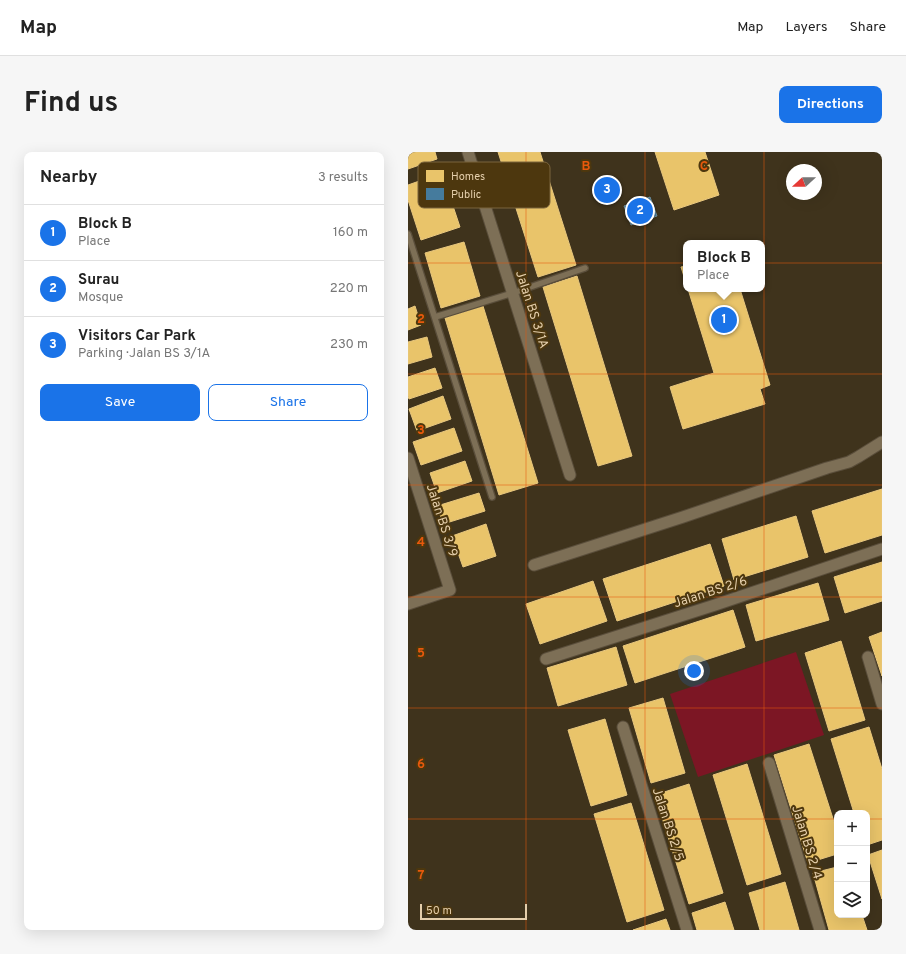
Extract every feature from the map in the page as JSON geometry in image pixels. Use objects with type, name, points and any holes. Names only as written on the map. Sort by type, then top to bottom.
[{"type":"street","name":"Jalan BS 3/1A","points":[[468,152],[471,162]]},
{"type":"street","name":"Jalan BS 3/1A","points":[[486,208],[570,475]]},
{"type":"street","points":[[534,565],[849,462],[882,442]]},
{"type":"street","name":"Jalan BS 3/9","points":[[408,458],[450,590],[408,604]]},
{"type":"street","name":"Jalan BS 2/6","points":[[546,659],[715,605],[882,549]]},
{"type":"street","points":[[868,657],[882,704]]},
{"type":"street","name":"Jalan BS 2/5","points":[[623,727],[688,930]]},
{"type":"street","name":"Jalan BS 2/4","points":[[769,763],[820,930]]},
{"type":"lane","points":[[408,234],[492,497]]},
{"type":"lane","points":[[435,317],[513,293],[585,268]]},
{"type":"shaded area","points":[[796,652],[824,735],[698,777],[670,694]]},
{"type":"building: Homes","points":[[408,152],[435,152],[437,159],[428,162],[418,162],[418,166],[408,169]]},
{"type":"building: Homes","points":[[498,152],[540,152],[543,162],[501,162]]},
{"type":"building: Homes","points":[[655,152],[705,152],[719,195],[674,210]]},
{"type":"building: Homes","points":[[418,181],[418,208],[454,208],[460,227],[421,240],[408,200],[408,185]]},
{"type":"building: Homes","points":[[550,183],[576,265],[538,277],[516,208],[550,208]]},
{"type":"building: Homes","points":[[464,242],[480,296],[441,308],[425,253]]},
{"type":"building: Homes","points":[[577,276],[632,456],[598,466],[543,287]]},
{"type":"building: Homes","points":[[689,292],[741,292],[770,385],[760,389],[765,404],[683,429],[670,387],[714,373]]},
{"type":"building: Homes","points":[[415,306],[421,325],[408,330],[408,309]]},
{"type":"building: Homes","points":[[483,306],[538,483],[499,495],[445,318]]},
{"type":"building: Homes","points":[[427,337],[432,357],[408,364],[408,342]]},
{"type":"building: Homes","points":[[435,368],[442,388],[409,399],[408,377]]},
{"type":"building: Homes","points":[[443,396],[451,419],[417,431],[409,409]]},
{"type":"building: Homes","points":[[454,428],[462,451],[421,465],[413,442]]},
{"type":"building: Homes","points":[[465,461],[472,481],[437,493],[430,473]]},
{"type":"building: Homes","points":[[882,489],[882,535],[825,553],[812,511]]},
{"type":"building: Homes","points":[[479,493],[485,511],[443,524],[437,506]]},
{"type":"building: Homes","points":[[796,516],[808,557],[734,580],[722,539]]},
{"type":"building: Homes","points":[[486,524],[496,556],[463,567],[452,536]]},
{"type":"building: Homes","points":[[710,544],[724,586],[617,621],[603,579]]},
{"type":"building: Homes","points":[[882,562],[882,601],[845,613],[834,577]]},
{"type":"building: Homes","points":[[593,581],[607,621],[540,644],[526,604]]},
{"type":"building: Homes","points":[[818,583],[829,620],[756,641],[746,605]]},
{"type":"building: Homes","points":[[733,610],[745,647],[635,683],[623,646]]},
{"type":"building: Homes","points":[[882,632],[882,676],[869,637]]},
{"type":"building: Homes","points":[[841,641],[865,720],[829,731],[805,653]]},
{"type":"building: Homes","points":[[616,647],[627,685],[558,706],[547,668]]},
{"type":"building: Homes","points":[[663,698],[685,773],[651,783],[629,708]]},
{"type":"building: Homes","points":[[605,719],[627,795],[591,806],[568,730]]},
{"type":"building: Homes","points":[[869,727],[882,769],[882,840],[870,844],[870,810],[853,810],[831,739]]},
{"type":"building: Homes","points":[[809,744],[834,822],[834,855],[808,863],[774,755]]},
{"type":"building: Homes","points":[[747,764],[781,874],[747,885],[713,775]]},
{"type":"building: Homes","points":[[689,784],[723,893],[689,904],[655,795]]},
{"type":"building: Homes","points":[[631,803],[664,910],[627,922],[594,814]]},
{"type":"building: Homes","points":[[882,850],[882,899],[870,861],[870,854]]},
{"type":"building: Homes","points":[[834,868],[834,918],[863,918],[867,930],[829,930],[813,873]]},
{"type":"building: Homes","points":[[785,882],[799,930],[760,930],[749,893]]},
{"type":"building: Homes","points":[[725,902],[734,930],[697,930],[692,913]]},
{"type":"building: Homes","points":[[666,919],[670,930],[633,930]]},
{"type":"building: Public","points":[[650,197],[657,216],[631,225],[624,206]]},
{"type":"place","name":"Visitors Car Park","points":[[607,190]]},
{"type":"place","name":"Surau","points":[[640,211]]},
{"type":"place","name":"Block B","points":[[724,320]]}]
